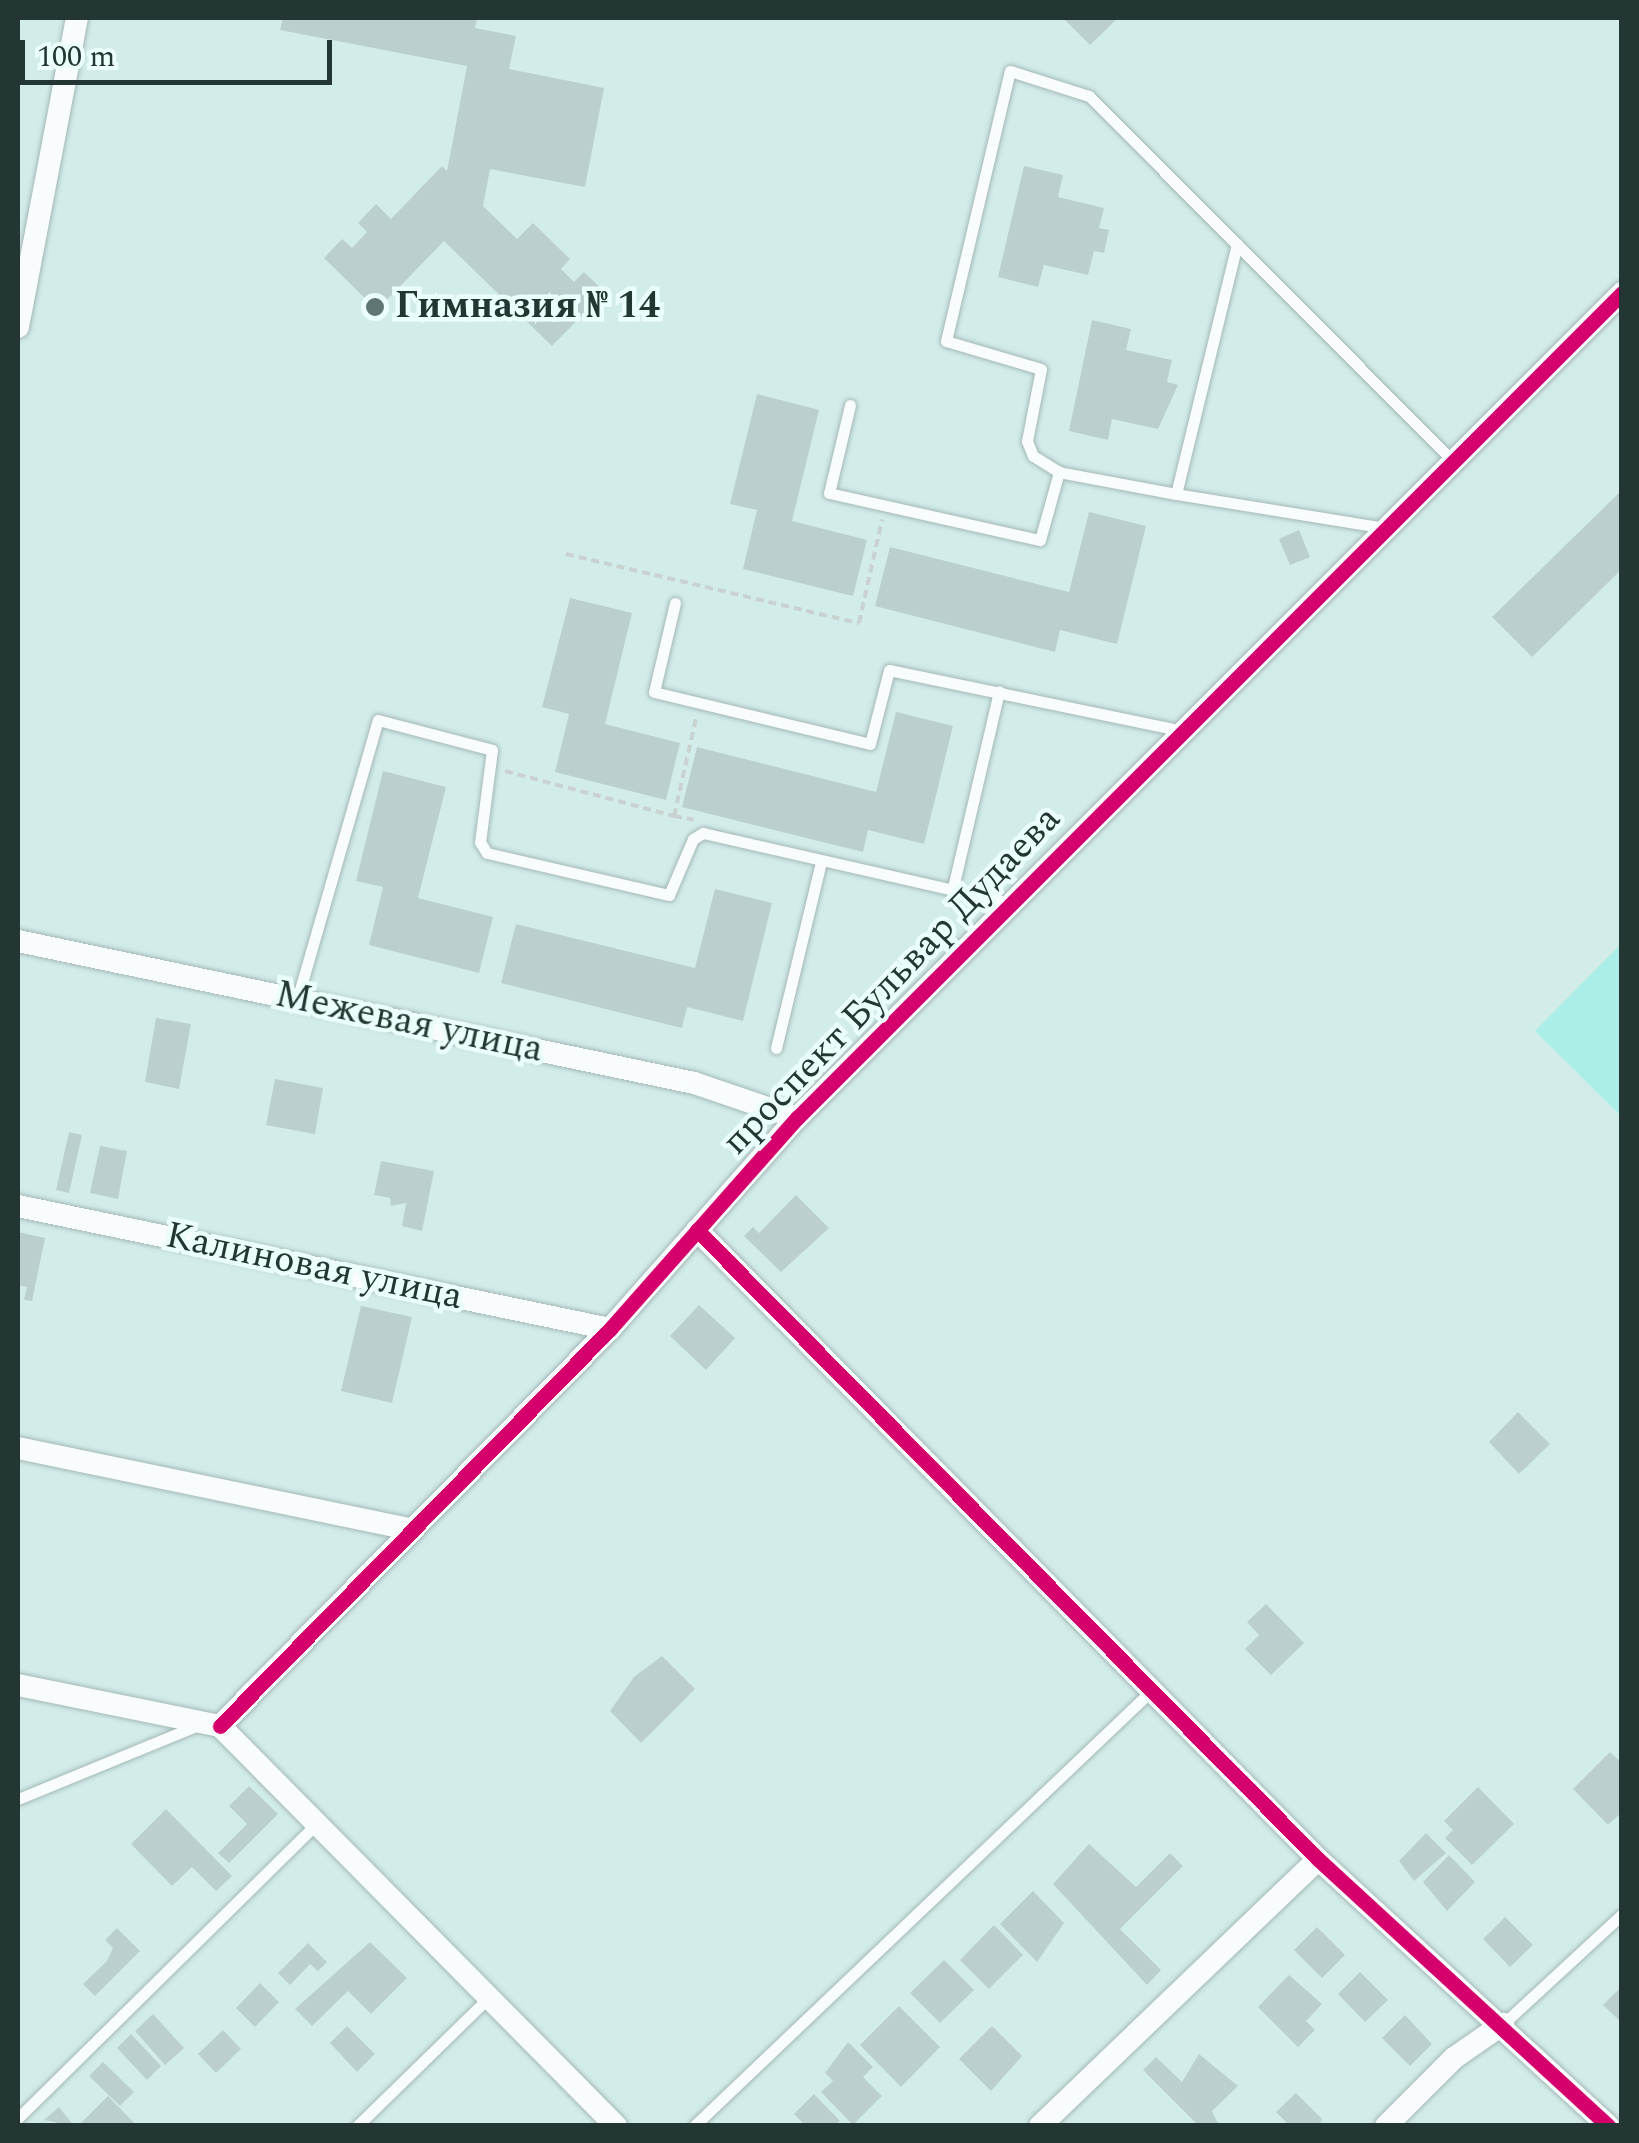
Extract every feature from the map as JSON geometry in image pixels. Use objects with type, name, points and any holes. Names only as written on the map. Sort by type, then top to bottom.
[{"type":"street","points":[[18,327],[77,18]]},
{"type":"street","name":"проспект Бульвар Дудаева","points":[[213,1724],[610,1329],[797,1118],[1622,293]]},
{"type":"street","name":"Межевая улица","points":[[18,941],[694,1083],[797,1118]]},
{"type":"street","name":"Калиновая улица","points":[[18,1206],[610,1329]]},
{"type":"street","points":[[697,1230],[1318,1860],[1503,2024],[1608,2126]]},
{"type":"street","points":[[18,1448],[412,1530]]},
{"type":"street","points":[[18,1685],[213,1724],[320,1820],[616,2126]]},
{"type":"street","points":[[1040,2126],[1318,1860]]},
{"type":"street","points":[[1386,2126],[1454,2058],[1503,2024]]},
{"type":"lane","points":[[1387,528],[1060,472],[1033,456],[1027,441],[1040,369],[946,340],[1010,71],[1089,96],[1453,461]]},
{"type":"lane","points":[[1176,494],[1237,244]]},
{"type":"lane","points":[[850,404],[828,493],[1040,540],[1060,472]]},
{"type":"lane","points":[[674,603],[654,692],[870,744],[889,670],[1183,732]]},
{"type":"lane","points":[[952,892],[1000,691]]},
{"type":"lane","points":[[297,1000],[374,723],[488,748],[495,754],[480,842],[487,853],[664,895],[675,889],[699,834],[1011,904]]},
{"type":"lane","points":[[776,1048],[821,862]]},
{"type":"lane","points":[[694,2126],[1152,1690]]},
{"type":"lane","points":[[18,1799],[213,1724]]},
{"type":"lane","points":[[18,2118],[320,1820]]},
{"type":"lane","points":[[1503,2024],[1621,1915]]},
{"type":"lane","points":[[357,2126],[490,1996]]},
{"type":"path","points":[[566,554],[859,623],[885,505]]},
{"type":"path","points":[[493,768],[674,816],[700,703]]},
{"type":"shaded area","points":[[1621,944],[1621,1116],[1535,1031]]},
{"type":"building","points":[[283,18],[477,18],[475,28],[516,36],[509,69],[604,88],[585,187],[490,169],[483,206],[517,239],[533,223],[570,259],[561,269],[574,282],[584,272],[605,292],[552,346],[444,241],[377,310],[324,258],[342,239],[352,248],[367,232],[358,223],[376,204],[391,219],[442,166],[447,171],[467,66],[280,30]]},
{"type":"building","points":[[1063,18],[1118,18],[1090,45]]},
{"type":"building","points":[[1024,166],[1063,175],[1058,197],[1104,208],[1099,228],[1109,230],[1104,253],[1094,251],[1088,275],[1044,265],[1038,287],[998,277]]},
{"type":"building","points":[[1092,320],[1131,329],[1126,350],[1172,360],[1167,382],[1178,385],[1158,429],[1112,419],[1108,440],[1069,431]]},
{"type":"building","points":[[757,394],[819,410],[792,521],[867,540],[853,596],[743,569],[757,510],[730,504]]},
{"type":"building","points":[[1622,490],[1622,569],[1532,657],[1492,617]]},
{"type":"building","points":[[1089,512],[1146,526],[1117,644],[1060,630],[1055,652],[875,606],[890,547],[1069,592]]},
{"type":"building","points":[[1299,530],[1310,557],[1290,565],[1279,539]]},
{"type":"building","points":[[570,598],[632,613],[605,724],[680,743],[666,800],[555,772],[569,714],[542,707]]},
{"type":"building","points":[[896,712],[953,726],[924,844],[868,830],[863,852],[682,807],[697,747],[876,792]]},
{"type":"building","points":[[383,771],[446,787],[418,898],[493,917],[479,973],[369,945],[383,887],[356,881]]},
{"type":"building","points":[[715,889],[772,903],[743,1021],[687,1007],[682,1028],[501,983],[516,924],[695,968]]},
{"type":"building","points":[[156,1018],[191,1024],[179,1089],[145,1082]]},
{"type":"building","points":[[275,1079],[323,1088],[315,1134],[266,1125]]},
{"type":"building","points":[[69,1132],[82,1135],[69,1193],[56,1190]]},
{"type":"building","points":[[100,1146],[127,1151],[118,1199],[90,1193]]},
{"type":"building","points":[[381,1161],[434,1171],[422,1231],[402,1226],[406,1203],[391,1206],[390,1198],[374,1195]]},
{"type":"building","points":[[796,1195],[829,1228],[781,1272],[744,1236],[753,1227],[759,1233]]},
{"type":"building","points":[[18,1232],[45,1238],[32,1301],[24,1300],[27,1287],[18,1285]]},
{"type":"building","points":[[699,1305],[735,1338],[706,1370],[670,1336]]},
{"type":"building","points":[[361,1306],[412,1317],[392,1403],[341,1391]]},
{"type":"building","points":[[1518,1412],[1550,1444],[1519,1474],[1489,1442]]},
{"type":"building","points":[[1266,1604],[1304,1643],[1271,1675],[1245,1649],[1259,1635],[1247,1622]]},
{"type":"building","points":[[662,1656],[695,1689],[641,1743],[610,1711],[634,1677]]},
{"type":"building","points":[[1610,1752],[1622,1763],[1622,1812],[1608,1825],[1573,1789]]},
{"type":"building","points":[[249,1786],[278,1814],[229,1863],[218,1853],[247,1824],[229,1806]]},
{"type":"building","points":[[1478,1787],[1514,1824],[1472,1865],[1445,1838],[1453,1830],[1444,1821]]},
{"type":"building","points":[[166,1809],[232,1876],[216,1891],[192,1867],[172,1886],[131,1844]]},
{"type":"building","points":[[1426,1833],[1446,1853],[1414,1881],[1399,1861]]},
{"type":"building","points":[[1089,1844],[1136,1887],[1170,1853],[1183,1866],[1120,1929],[1161,1970],[1147,1985],[1053,1884]]},
{"type":"building","points":[[1449,1855],[1475,1882],[1447,1911],[1423,1882]]},
{"type":"building","points":[[1033,1891],[1064,1923],[1037,1962],[1000,1924]]},
{"type":"building","points":[[1505,1917],[1533,1945],[1510,1967],[1483,1939]]},
{"type":"building","points":[[994,1925],[1023,1955],[989,1989],[960,1960]]},
{"type":"building","points":[[1317,1927],[1345,1955],[1322,1978],[1294,1950]]},
{"type":"building","points":[[117,1928],[140,1951],[95,1996],[83,1984],[107,1961],[113,1948],[105,1940]]},
{"type":"building","points":[[370,1942],[407,1978],[371,2014],[348,1991],[312,2026],[295,2009]]},
{"type":"building","points":[[308,1943],[327,1962],[318,1971],[310,1964],[290,1985],[278,1973]]},
{"type":"building","points":[[944,1960],[974,1990],[940,2023],[910,1993]]},
{"type":"building","points":[[1360,1972],[1388,2000],[1365,2022],[1338,1994]]},
{"type":"building","points":[[1289,1975],[1322,2004],[1306,2021],[1315,2030],[1298,2047],[1258,2007]]},
{"type":"building","points":[[260,1983],[279,2002],[255,2027],[236,2008]]},
{"type":"building","points":[[1622,1986],[1622,2023],[1603,2005]]},
{"type":"building","points":[[899,2006],[940,2047],[901,2087],[860,2045]]},
{"type":"building","points":[[153,2014],[184,2048],[165,2065],[135,2031]]},
{"type":"building","points":[[1405,2015],[1432,2044],[1410,2066],[1382,2038]]},
{"type":"building","points":[[347,2026],[375,2054],[357,2072],[330,2043]]},
{"type":"building","points":[[992,2026],[1022,2056],[991,2091],[959,2059]]},
{"type":"building","points":[[223,2030],[241,2049],[216,2073],[198,2054]]},
{"type":"building","points":[[131,2034],[161,2066],[147,2080],[117,2048]]},
{"type":"building","points":[[848,2042],[873,2067],[863,2077],[882,2096],[853,2125],[821,2092],[833,2081],[825,2073]]},
{"type":"building","points":[[1199,2054],[1238,2086],[1212,2111],[1219,2126],[1199,2126],[1143,2070],[1156,2057],[1182,2082]]},
{"type":"building","points":[[103,2062],[134,2092],[120,2106],[89,2076]]},
{"type":"building","points":[[1296,2093],[1322,2119],[1319,2126],[1290,2126],[1276,2112]]},
{"type":"building","points":[[814,2094],[840,2121],[835,2126],[806,2126],[794,2114]]},
{"type":"building","points":[[108,2096],[137,2126],[78,2126]]},
{"type":"building","points":[[59,2107],[74,2126],[44,2120]]},
{"type":"cycle path","points":[[220,1726],[610,1329],[797,1118],[1622,293]]},
{"type":"cycle path","points":[[697,1230],[1318,1859],[1608,2126]]},
{"type":"place","name":"Гимназия № 14","points":[[375,307]]}]
